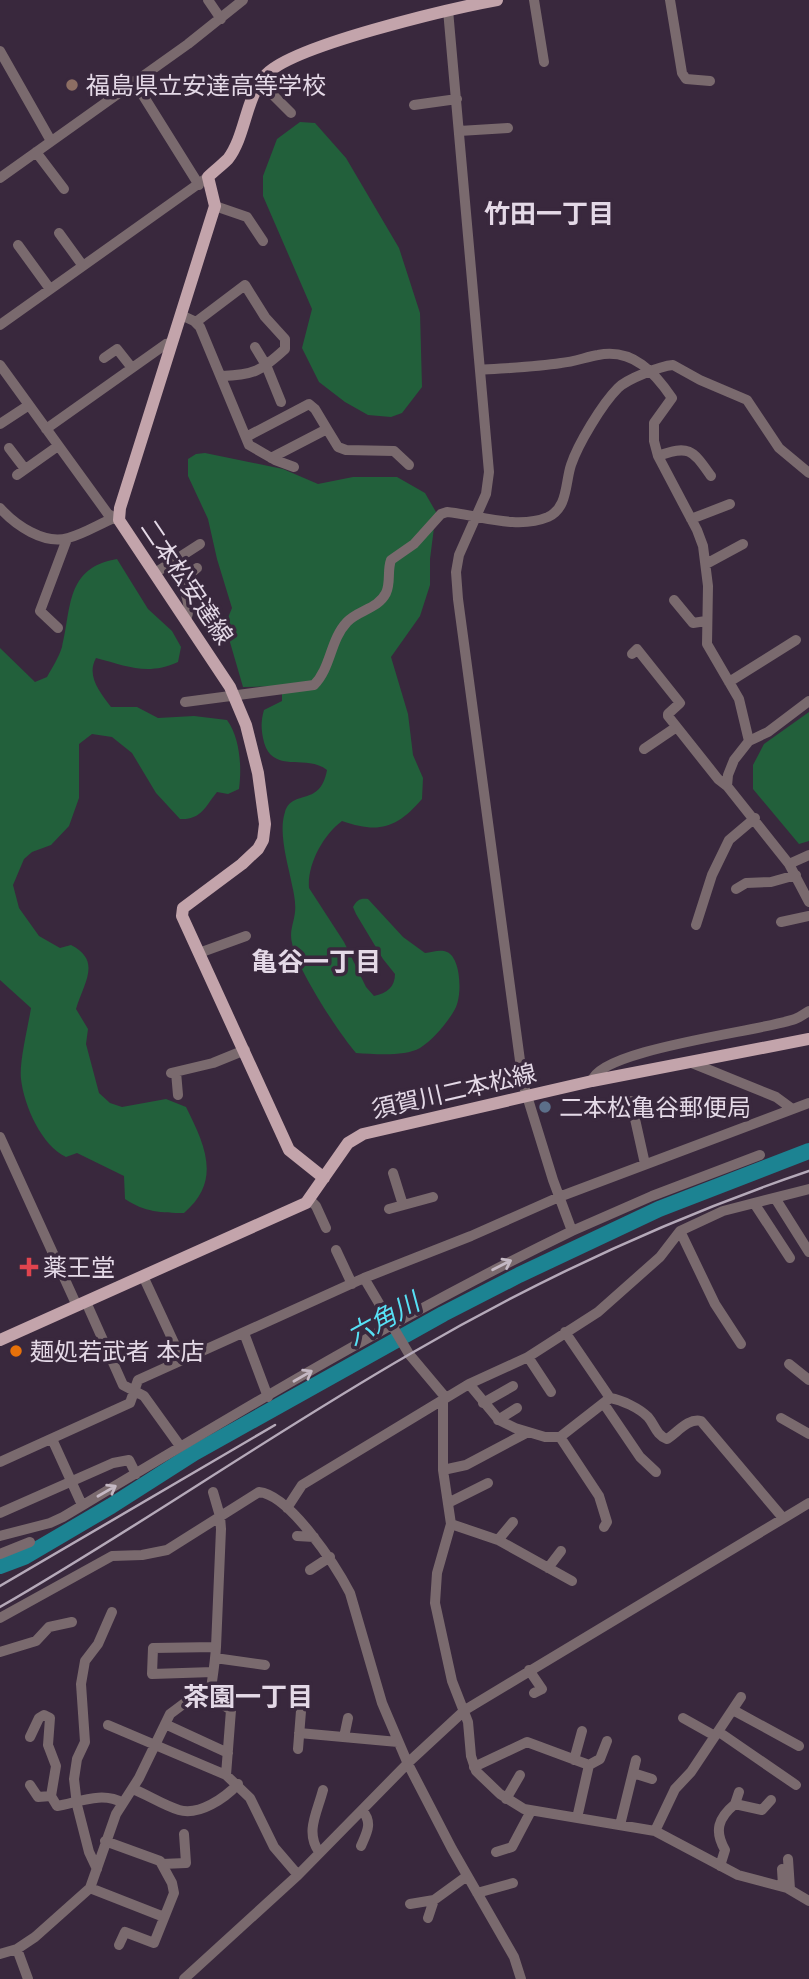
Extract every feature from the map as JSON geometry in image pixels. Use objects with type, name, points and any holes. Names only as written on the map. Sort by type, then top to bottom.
[{"type":"main road","points":[[215,205],[204,181],[230,155],[260,82],[275,65],[312,49],[447,5],[497,0]]},
{"type":"main road","name":"二本松安達線","points":[[215,205],[117,519],[216,664],[241,711],[258,773],[265,824],[263,839],[255,853],[183,908],[182,916],[289,1150],[293,1156],[324,1178]]},
{"type":"main road","name":"須賀川二本松線","points":[[0,1340],[275,1219],[310,1200],[348,1143],[359,1135],[592,1081],[809,1039]]},
{"type":"street","points":[[208,0],[221,19]]},
{"type":"street","points":[[0,178],[221,19],[243,0]]},
{"type":"street","points":[[534,0],[544,62]]},
{"type":"street","points":[[670,0],[682,73],[686,79],[710,81]]},
{"type":"street","points":[[447,5],[489,472],[485,494],[459,555],[456,572],[523,1083],[572,1231]]},
{"type":"street","points":[[0,51],[4,70],[51,141]]},
{"type":"street","points":[[0,325],[204,181],[134,81]]},
{"type":"street","points":[[260,82],[291,113]]},
{"type":"street","points":[[414,105],[457,99]]},
{"type":"street","points":[[460,131],[508,128]]},
{"type":"street","points":[[36,152],[64,190]]},
{"type":"street","points":[[215,205],[247,218],[263,241]]},
{"type":"street","points":[[59,233],[83,266]]},
{"type":"street","points":[[18,244],[50,289]]},
{"type":"street","points":[[196,322],[247,285],[265,317],[282,334],[285,349],[266,365],[252,374],[222,376]]},
{"type":"street","points":[[181,315],[200,327],[246,437],[254,449],[294,467]]},
{"type":"street","points":[[46,429],[171,343]]},
{"type":"street","points":[[255,347],[266,365],[281,402]]},
{"type":"street","points":[[104,358],[117,349],[132,368]]},
{"type":"street","points":[[480,370],[560,363],[601,354],[625,356],[641,363],[656,375],[672,398],[653,423],[658,456],[703,546],[708,586],[707,643],[742,705],[749,741]]},
{"type":"street","points":[[0,365],[108,514],[117,519]]},
{"type":"street","points":[[186,702],[311,686],[317,683],[344,625],[383,598],[388,587],[391,560],[425,534],[441,514],[447,512],[526,522],[549,517],[564,499],[571,464],[587,431],[618,388],[662,368],[673,365],[747,400],[779,448],[809,473]]},
{"type":"street","points":[[246,437],[309,404],[315,409],[338,447],[386,446],[409,465]]},
{"type":"street","points":[[0,424],[29,405]]},
{"type":"street","points":[[271,458],[327,429]]},
{"type":"street","points":[[9,448],[21,472],[58,446]]},
{"type":"street","points":[[658,456],[689,450],[711,476]]},
{"type":"street","points":[[691,519],[730,504]]},
{"type":"street","points":[[2,512],[17,524],[45,538],[67,539],[117,519]]},
{"type":"street","points":[[58,628],[40,611],[67,539]]},
{"type":"street","points":[[155,573],[200,544]]},
{"type":"street","points":[[706,564],[743,544]]},
{"type":"street","points":[[186,620],[189,601],[183,585],[184,579],[197,568]]},
{"type":"street","points":[[674,600],[693,623],[706,621]]},
{"type":"street","points":[[729,682],[796,640]]},
{"type":"street","points":[[632,654],[637,649],[680,702],[668,713],[675,728],[755,818],[789,864],[809,902]]},
{"type":"street","points":[[727,786],[734,760],[749,741],[768,732],[809,701]]},
{"type":"street","points":[[644,749],[675,728]]},
{"type":"street","points":[[696,925],[712,875],[729,840],[755,818]]},
{"type":"street","points":[[789,864],[809,855]]},
{"type":"street","points":[[736,889],[746,883],[771,882],[796,875]]},
{"type":"street","points":[[781,922],[809,916]]},
{"type":"street","points":[[199,953],[246,936]]},
{"type":"street","points":[[592,1081],[595,1073],[640,1054],[705,1037],[795,1019],[809,1012]]},
{"type":"street","points":[[178,1095],[173,1073],[214,1063],[245,1050]]},
{"type":"street","points":[[692,1063],[776,1097],[791,1108]]},
{"type":"street","points":[[631,1101],[645,1164]]},
{"type":"street","points":[[0,1462],[130,1402],[138,1380],[352,1284],[559,1197],[809,1103]]},
{"type":"street","points":[[0,1138],[123,1385],[144,1396],[180,1446]]},
{"type":"street","points":[[0,1536],[50,1523],[391,1325],[496,1268],[652,1196],[760,1155]]},
{"type":"street","points":[[393,1173],[403,1205]]},
{"type":"street","points":[[288,1508],[302,1485],[469,1384],[528,1357],[598,1312],[645,1272],[680,1231],[723,1211],[809,1189]]},
{"type":"street","points":[[389,1209],[433,1197]]},
{"type":"street","points":[[775,1198],[809,1252]]},
{"type":"street","points":[[310,1200],[316,1206],[326,1228]]},
{"type":"street","points":[[754,1203],[790,1258]]},
{"type":"street","points":[[680,1231],[715,1304],[741,1344]]},
{"type":"street","points":[[336,1250],[352,1284]]},
{"type":"street","points":[[143,1276],[182,1360]]},
{"type":"street","points":[[364,1279],[410,1354],[444,1399],[443,1470],[451,1524],[437,1573],[435,1603],[452,1681],[465,1710],[474,1767],[484,1780],[506,1799],[531,1811],[655,1831],[738,1875],[786,1887],[809,1901]]},
{"type":"street","points":[[565,1332],[640,1457],[656,1472]]},
{"type":"street","points":[[244,1333],[268,1396]]},
{"type":"street","points":[[528,1357],[551,1392]]},
{"type":"street","points":[[789,1364],[809,1380]]},
{"type":"street","points":[[469,1384],[498,1420],[545,1437],[560,1437],[607,1401],[618,1400],[647,1416],[661,1437],[667,1439],[693,1420],[701,1421],[783,1518]]},
{"type":"street","points":[[484,1403],[513,1386]]},
{"type":"street","points":[[498,1420],[517,1408]]},
{"type":"street","points":[[781,1418],[809,1434]]},
{"type":"street","points":[[443,1470],[466,1465],[528,1432]]},
{"type":"street","points":[[560,1437],[599,1496],[607,1522],[604,1527]]},
{"type":"street","points":[[52,1438],[82,1505]]},
{"type":"street","points":[[0,1513],[113,1463],[129,1460],[136,1474]]},
{"type":"street","points":[[448,1503],[488,1483]]},
{"type":"street","points":[[210,1696],[216,1653],[221,1552],[220,1516],[213,1492]]},
{"type":"street","points":[[0,1618],[111,1556],[142,1555],[167,1550],[262,1492],[288,1508],[330,1558],[350,1593],[376,1685],[398,1742],[467,1876],[513,1957],[522,1979]]},
{"type":"street","points":[[184,1979],[298,1875],[465,1710],[809,1503]]},
{"type":"street","points":[[498,1541],[513,1522]]},
{"type":"street","points":[[451,1524],[498,1541],[572,1581]]},
{"type":"street","points":[[297,1536],[314,1537]]},
{"type":"street","points":[[0,1554],[30,1542]]},
{"type":"street","points":[[548,1568],[561,1551]]},
{"type":"street","points":[[310,1570],[330,1558]]},
{"type":"street","points":[[97,1869],[89,1852],[76,1802],[75,1768],[86,1735],[81,1675],[85,1661],[98,1644],[112,1612]]},
{"type":"street","points":[[0,1652],[36,1640],[49,1627],[72,1622]]},
{"type":"street","points":[[214,1672],[152,1674],[153,1648],[216,1653],[265,1665]]},
{"type":"street","points":[[529,1670],[542,1689],[534,1693]]},
{"type":"street","points":[[0,1954],[17,1949],[35,1937],[90,1888],[105,1842],[123,1803],[170,1714],[186,1702],[210,1696],[231,1710],[226,1775]]},
{"type":"street","points":[[655,1831],[675,1789],[691,1772],[741,1697]]},
{"type":"street","points":[[733,1710],[799,1746]]},
{"type":"street","points":[[298,1749],[302,1711]]},
{"type":"street","points":[[30,1737],[40,1718],[49,1716],[51,1721],[48,1745],[56,1766],[51,1796],[57,1806],[103,1797],[111,1797],[123,1803]]},
{"type":"street","points":[[344,1737],[348,1718]]},
{"type":"street","points":[[683,1718],[717,1734],[796,1785]]},
{"type":"street","points":[[165,1724],[228,1753]]},
{"type":"street","points":[[108,1725],[226,1775],[238,1784],[255,1805],[264,1831],[274,1847],[298,1875]]},
{"type":"street","points":[[574,1760],[582,1731]]},
{"type":"street","points":[[299,1733],[398,1742]]},
{"type":"street","points":[[474,1767],[527,1742],[589,1765],[600,1759],[607,1741]]},
{"type":"street","points":[[620,1825],[636,1760]]},
{"type":"street","points":[[577,1818],[589,1765]]},
{"type":"street","points":[[633,1773],[652,1779]]},
{"type":"street","points":[[506,1799],[520,1774]]},
{"type":"street","points":[[133,1788],[181,1810],[191,1810],[220,1800],[238,1784]]},
{"type":"street","points":[[30,1785],[38,1797],[51,1796]]},
{"type":"street","points":[[320,1853],[313,1842],[312,1831],[323,1790]]},
{"type":"street","points":[[720,1866],[726,1852],[718,1830],[735,1804],[738,1792]]},
{"type":"street","points":[[735,1804],[762,1810],[771,1800]]},
{"type":"street","points":[[361,1846],[369,1828],[362,1810]]},
{"type":"street","points":[[496,1852],[512,1847],[531,1811]]},
{"type":"street","points":[[162,1864],[186,1863],[184,1834]]},
{"type":"street","points":[[105,1842],[160,1861],[174,1893],[153,1943],[125,1932],[119,1945]]},
{"type":"street","points":[[786,1887],[788,1859]]},
{"type":"street","points":[[782,1869],[786,1887]]},
{"type":"street","points":[[410,1904],[434,1900],[467,1876]]},
{"type":"street","points":[[477,1893],[513,1883]]},
{"type":"street","points":[[90,1888],[163,1917]]},
{"type":"street","points":[[428,1918],[434,1900]]},
{"type":"street","points":[[17,1949],[28,1979]]},
{"type":"green space","points":[[300,122],[315,123],[346,158],[399,248],[420,313],[422,387],[402,413],[391,417],[368,415],[319,382],[302,348],[312,309],[263,196],[263,176],[277,139]]},
{"type":"green space","points":[[205,453],[283,469],[318,484],[353,477],[397,477],[425,493],[436,512],[430,559],[430,585],[420,616],[391,657],[408,714],[413,755],[423,778],[422,799],[404,817],[386,826],[367,827],[342,821],[323,842],[309,879],[309,888],[344,942],[366,987],[374,996],[389,989],[395,974],[356,914],[353,907],[359,900],[368,899],[403,937],[425,953],[445,951],[452,956],[458,969],[456,1007],[436,1035],[413,1051],[389,1054],[356,1053],[319,1000],[295,954],[291,935],[295,902],[284,848],[283,820],[289,805],[319,789],[327,770],[319,765],[281,760],[273,757],[267,750],[262,731],[263,714],[264,710],[282,701],[282,686],[243,687],[225,625],[232,608],[208,519],[188,476],[188,459]]},
{"type":"green space","points":[[117,559],[148,609],[172,631],[181,647],[178,662],[156,668],[137,668],[96,658],[93,677],[99,690],[111,707],[137,707],[158,718],[194,716],[227,720],[235,735],[239,753],[239,789],[228,794],[217,792],[198,815],[180,819],[156,793],[132,753],[112,737],[92,734],[79,744],[79,798],[69,826],[51,845],[32,852],[24,859],[13,885],[19,908],[39,936],[60,948],[71,945],[86,958],[88,973],[76,1009],[88,1029],[86,1044],[99,1093],[110,1103],[122,1107],[166,1099],[186,1107],[204,1149],[206,1175],[196,1201],[184,1213],[153,1211],[139,1207],[125,1199],[124,1176],[77,1153],[66,1157],[49,1144],[30,1113],[21,1079],[22,1054],[31,1008],[0,980],[0,648],[35,682],[47,677],[62,647],[70,604],[79,581],[88,571],[100,564]]},
{"type":"green space","points":[[809,712],[809,841],[799,844],[753,789],[753,765],[764,744]]},
{"type":"waterway","name":"六角川","points":[[0,1566],[24,1557],[194,1453],[443,1314],[519,1275],[659,1209],[809,1151]]},
{"type":"railway","points":[[0,1607],[358,1385],[506,1301],[655,1230],[809,1171]]},
{"type":"railway","points":[[0,1586],[275,1425]]},
{"type":"place","name":"福島県立安達高等学校","points":[[72,85]]},
{"type":"place","name":"二本松亀谷郵便局","points":[[545,1107]]},
{"type":"place","name":"薬王堂","points":[[29,1267]]},
{"type":"place","name":"麺処若武者 本店","points":[[16,1351]]},
{"type":"district","name":"竹田一丁目","points":[[549,214]]},
{"type":"district","name":"亀谷一丁目","points":[[316,962]]},
{"type":"district","name":"茶園一丁目","points":[[248,1697]]}]
